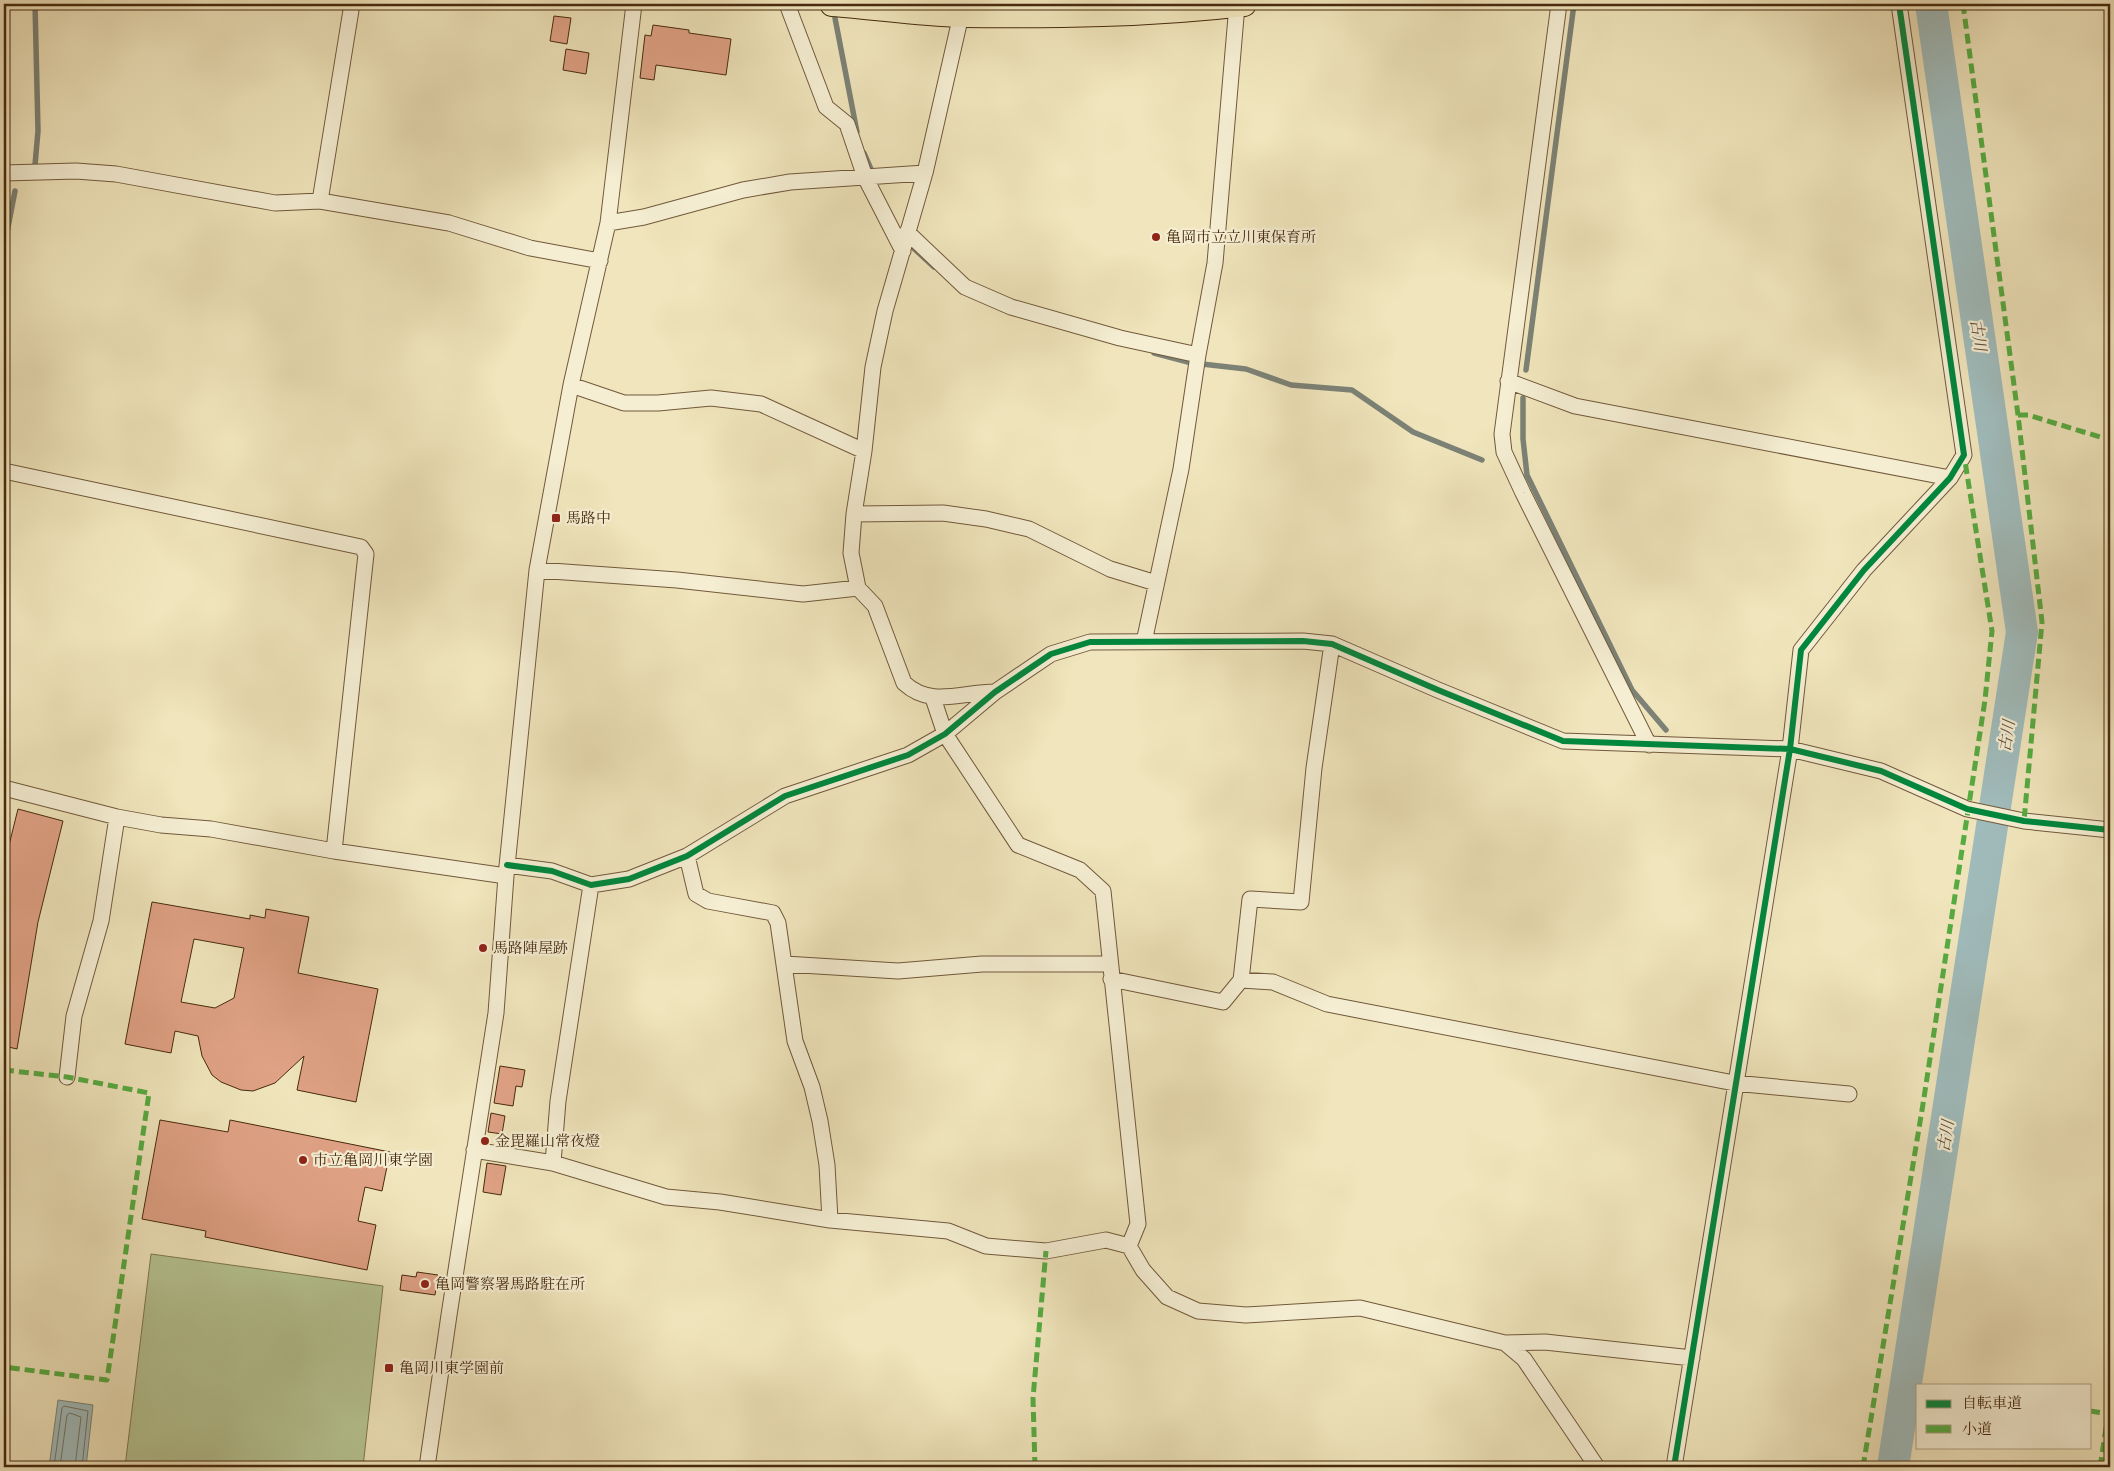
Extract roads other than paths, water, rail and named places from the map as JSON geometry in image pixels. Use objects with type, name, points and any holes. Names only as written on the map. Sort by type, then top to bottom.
[{"type":"main road","points":[[832,4],[1076,15],[1172,10],[1235,4]]},
{"type":"street","points":[[320,201],[352,4]]},
{"type":"street","points":[[427,1467],[496,1014],[507,871],[537,570],[571,385],[608,223],[634,4]]},
{"type":"street","points":[[787,4],[826,106],[847,124],[866,177],[903,251]]},
{"type":"street","points":[[1144,642],[1181,469],[1198,356],[1215,263],[1235,4]]},
{"type":"street","points":[[1559,4],[1508,381],[1502,434],[1504,452],[1649,745]]},
{"type":"street","points":[[1674,1467],[1734,1084],[1790,749],[1801,650],[1864,570],[1950,478],[1964,455],[1899,4]]},
{"type":"street","points":[[957,11],[925,173],[885,311],[873,367],[864,451],[854,514],[851,553],[858,588],[875,606],[904,682],[914,692],[933,698],[976,692],[995,692]]},
{"type":"street","points":[[4,176],[76,171],[116,174],[275,203],[320,201],[449,223],[530,248],[600,261]]},
{"type":"street","points":[[608,223],[644,217],[744,190],[790,182],[925,173]]},
{"type":"street","points":[[907,232],[965,287],[1011,307],[1120,338],[1198,356]]},
{"type":"street","points":[[1508,381],[1575,406],[1950,478]]},
{"type":"street","points":[[571,385],[624,403],[658,403],[712,398],[761,404],[864,451]]},
{"type":"street","points":[[4,471],[361,547],[366,554],[334,851]]},
{"type":"street","points":[[854,514],[942,513],[986,519],[1029,529],[1110,569],[1156,583]]},
{"type":"street","points":[[537,570],[677,580],[803,594],[858,588]]},
{"type":"street","points":[[4,788],[117,817],[161,825],[211,829],[334,851],[507,871],[552,871],[591,885],[629,879],[686,856],[785,796],[908,755],[945,734],[995,692],[1051,654],[1090,642],[1303,641],[1332,644],[1563,741],[1790,749],[1880,771],[1978,811],[2016,819],[2110,830]]},
{"type":"street","points":[[785,964],[898,971],[982,964],[1110,971],[1223,1002],[1241,980],[1250,899],[1301,902],[1314,768],[1332,644]]},
{"type":"street","points":[[933,698],[945,734],[1018,844],[1080,870],[1103,891],[1138,1224],[1129,1246]]},
{"type":"street","points":[[67,1077],[74,1016],[101,921],[117,817]]},
{"type":"street","points":[[686,856],[696,894],[708,901],[773,913],[778,923],[795,1041],[812,1087],[820,1121],[827,1165],[830,1220]]},
{"type":"street","points":[[553,1163],[558,1101],[591,885]]},
{"type":"street","points":[[1241,980],[1273,982],[1327,1004],[1734,1084],[1849,1094]]},
{"type":"street","points":[[474,1150],[553,1163],[666,1197],[720,1202],[830,1220],[948,1231],[986,1246],[1046,1250],[1106,1240],[1129,1246],[1142,1270],[1167,1298],[1198,1311],[1246,1315],[1360,1308],[1505,1343],[1545,1342],[1692,1358]]},
{"type":"street","points":[[1505,1343],[1524,1360],[1597,1467]]},
{"type":"water","points":[[58,1400],[93,1405],[86,1467],[49,1467]]},
{"type":"waterway","points":[[35,4],[38,131],[35,165]]},
{"type":"waterway","points":[[1526,370],[1574,4]]},
{"type":"waterway","name":"古川","points":[[1893,1467],[2022,632],[1931,4]]},
{"type":"waterway","points":[[835,18],[857,132]]},
{"type":"waterway","points":[[864,153],[871,169]]},
{"type":"waterway","points":[[4,248],[15,191]]},
{"type":"waterway","points":[[909,244],[934,267]]},
{"type":"waterway","points":[[1154,353],[1188,362]]},
{"type":"waterway","points":[[1202,364],[1246,369],[1291,385],[1352,390],[1413,432],[1482,460]]},
{"type":"waterway","points":[[1523,398],[1523,439],[1527,475],[1632,690],[1666,730]]},
{"type":"place","name":"亀岡市立立川東保育所","points":[[1156,237]]},
{"type":"place","name":"馬路中","points":[[556,518]]},
{"type":"place","name":"馬路陣屋跡","points":[[483,948]]},
{"type":"place","name":"金毘羅山常夜燈","points":[[485,1141]]},
{"type":"place","name":"市立亀岡川東学園","points":[[303,1160]]},
{"type":"place","name":"亀岡警察署馬路駐在所","points":[[425,1284]]},
{"type":"place","name":"亀岡川東学園前","points":[[389,1368]]}]
